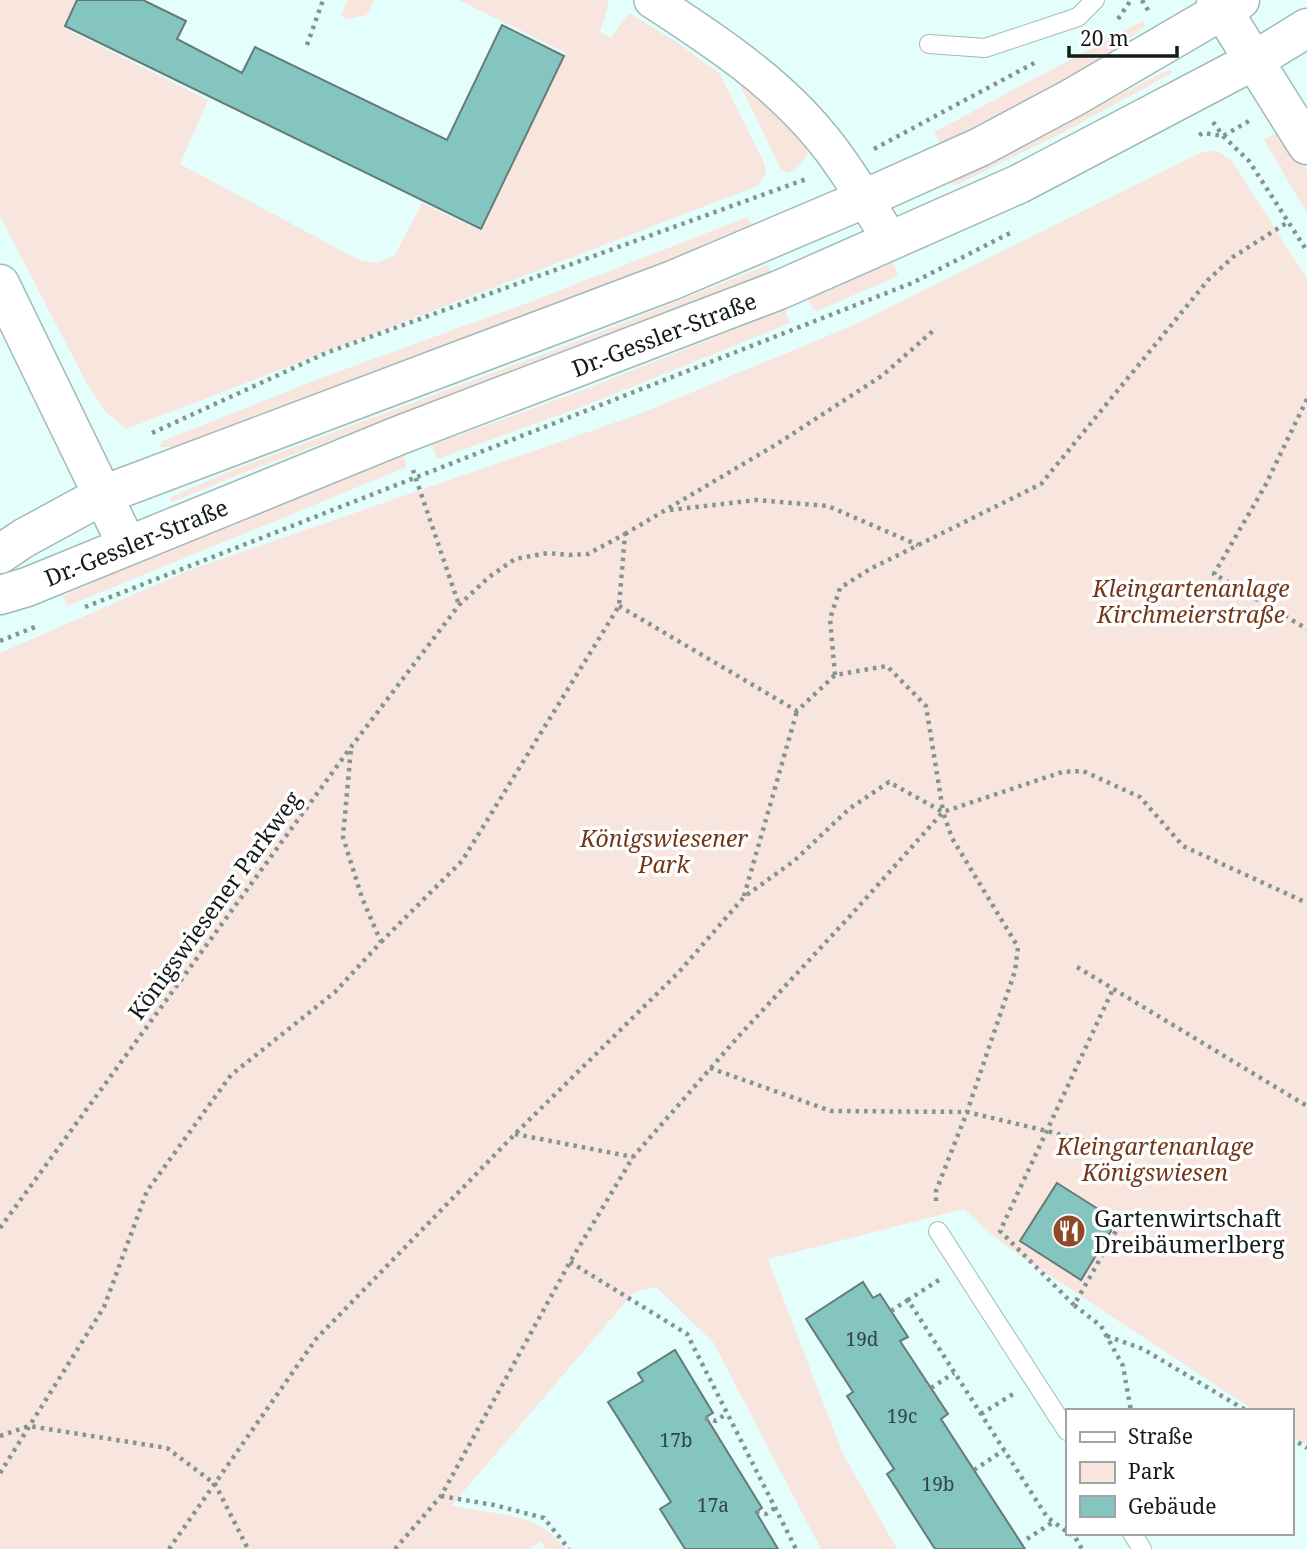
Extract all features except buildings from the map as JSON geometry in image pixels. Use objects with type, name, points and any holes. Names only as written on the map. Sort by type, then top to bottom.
[{"type":"main road","points":[[1304,0],[1307,5]]},
{"type":"main road","name":"Dr.-Gessler-Straße","points":[[0,554],[103,495],[673,280],[864,200],[981,147],[1166,44],[1226,4]]},
{"type":"main road","points":[[1226,4],[1255,60],[1307,145]]},
{"type":"main road","name":"Dr.-Gessler-Straße","points":[[0,595],[27,587],[400,435],[779,290],[1018,184],[1255,60],[1307,28]]},
{"type":"main road","points":[[0,284],[127,545]]},
{"type":"street","points":[[652,0],[709,37],[799,112],[823,139],[891,240]]},
{"type":"lane","points":[[929,44],[985,47],[1078,17],[1095,0]]},
{"type":"lane","points":[[938,1231],[1066,1429]]},
{"type":"path","points":[[307,46],[323,0]]},
{"type":"path","points":[[1106,25],[1118,18],[1131,0]]},
{"type":"path","points":[[1142,0],[1166,44]]},
{"type":"path","points":[[150,434],[326,353],[841,166],[1046,57]]},
{"type":"path","points":[[1193,93],[1223,136],[1249,161],[1307,251]]},
{"type":"path","points":[[835,675],[830,619],[840,588],[870,569],[1041,484],[1209,279],[1233,257],[1288,222]]},
{"type":"path","name":"Königswiesener Parkweg","points":[[0,1228],[351,747],[459,605],[489,577],[515,559],[548,553],[588,554],[625,534],[777,444],[883,375],[934,330]]},
{"type":"path","points":[[1307,399],[1265,486],[1214,574],[1307,629]]},
{"type":"path","points":[[75,612],[416,479],[459,605]]},
{"type":"path","points":[[665,510],[757,500],[828,506],[918,545]]},
{"type":"path","points":[[0,1473],[104,1307],[147,1191],[231,1075],[335,992],[463,861],[619,606],[625,534]]},
{"type":"path","points":[[619,606],[797,711]]},
{"type":"path","points":[[0,640],[37,626]]},
{"type":"path","points":[[744,897],[797,711],[835,675],[887,666],[926,706],[943,812],[952,838],[1018,947],[1015,971],[967,1112],[936,1191],[938,1231]]},
{"type":"path","points":[[351,747],[343,837],[362,898],[381,942]]},
{"type":"path","points":[[395,1549],[441,1496],[570,1262],[633,1157],[710,1068],[943,812],[1062,772],[1083,771],[1140,797],[1183,846],[1307,903]]},
{"type":"path","points":[[169,1549],[316,1339],[679,972],[744,897],[794,861],[849,809],[889,782],[943,812]]},
{"type":"path","points":[[1077,967],[1307,1106]]},
{"type":"path","points":[[1113,989],[1000,1231],[1074,1305],[1101,1326],[1123,1366],[1131,1409]]},
{"type":"path","points":[[710,1068],[831,1111],[967,1112],[1047,1131],[1092,1143],[1111,1170]]},
{"type":"path","points":[[516,1134],[633,1157]]},
{"type":"path","points":[[1074,1305],[1120,1224]]},
{"type":"path","points":[[570,1262],[687,1334],[796,1549]]},
{"type":"path","points":[[891,1311],[960,1266]]},
{"type":"path","points":[[908,1300],[1047,1517],[1066,1530]]},
{"type":"path","points":[[1107,1336],[1143,1349],[1244,1409]]},
{"type":"path","points":[[931,1388],[954,1373]]},
{"type":"path","points":[[981,1415],[1034,1380]]},
{"type":"path","points":[[705,1418],[716,1420],[727,1413]]},
{"type":"path","points":[[0,1436],[29,1426],[167,1448],[215,1484],[248,1549]]},
{"type":"path","points":[[974,1470],[1003,1450]]},
{"type":"path","points":[[441,1496],[494,1505],[544,1518],[569,1549]]},
{"type":"path","points":[[755,1512],[766,1514],[775,1508]]},
{"type":"path","points":[[1027,1539],[1053,1522]]},
{"type":"green space","points":[[0,0],[85,0],[70,31],[208,100],[180,164],[359,260],[378,263],[395,255],[422,203],[481,231],[566,53],[459,0],[605,0],[609,2],[600,32],[611,38],[629,13],[675,41],[720,74],[764,163],[766,174],[757,186],[126,429],[106,412],[87,384],[0,216]]},
{"type":"green space","points":[[347,0],[375,0],[366,15],[349,19],[341,16]]},
{"type":"green space","points":[[1143,21],[1145,26],[1109,56],[941,145],[934,132]]},
{"type":"green space","points":[[1170,69],[1172,73],[1064,132],[954,186],[952,181]]},
{"type":"green space","points":[[739,83],[801,135],[809,147],[804,159],[791,171],[787,173],[781,169]]},
{"type":"green space","points":[[1281,130],[1307,170],[1307,213],[1264,140]]},
{"type":"green space","name":"Königswiesener Park","points":[[1218,151],[1232,161],[1307,279],[1307,1445],[1293,1436],[1293,1409],[1252,1409],[1026,1260],[992,1235],[964,1209],[768,1259],[842,1452],[897,1549],[821,1549],[713,1342],[656,1287],[634,1292],[452,1505],[528,1521],[554,1536],[565,1549],[546,1549],[541,1541],[529,1549],[0,1549],[0,653],[190,570],[637,415],[854,325],[1202,152]]},
{"type":"green space","points":[[747,217],[752,231],[182,447],[160,447],[162,441],[332,374],[541,298]]},
{"type":"green space","points":[[893,262],[898,276],[817,311],[813,309],[808,299]]},
{"type":"green space","points":[[768,265],[771,272],[694,304],[172,502],[169,498],[235,469],[560,348]]},
{"type":"green space","points":[[785,309],[790,323],[587,405],[437,459],[432,445],[581,391]]},
{"type":"green space","points":[[403,456],[407,467],[67,606],[63,596],[181,543]]},
{"type":"place","name":"Gartenwirtschaft Dreibäumerlberg","points":[[1069,1231]]},
{"type":"park label","name":"Kleingartenanlage Kirchmeierstraße","points":[[1191,601]]},
{"type":"park label","name":"Kleingartenanlage Königswiesen","points":[[1155,1159]]}]
